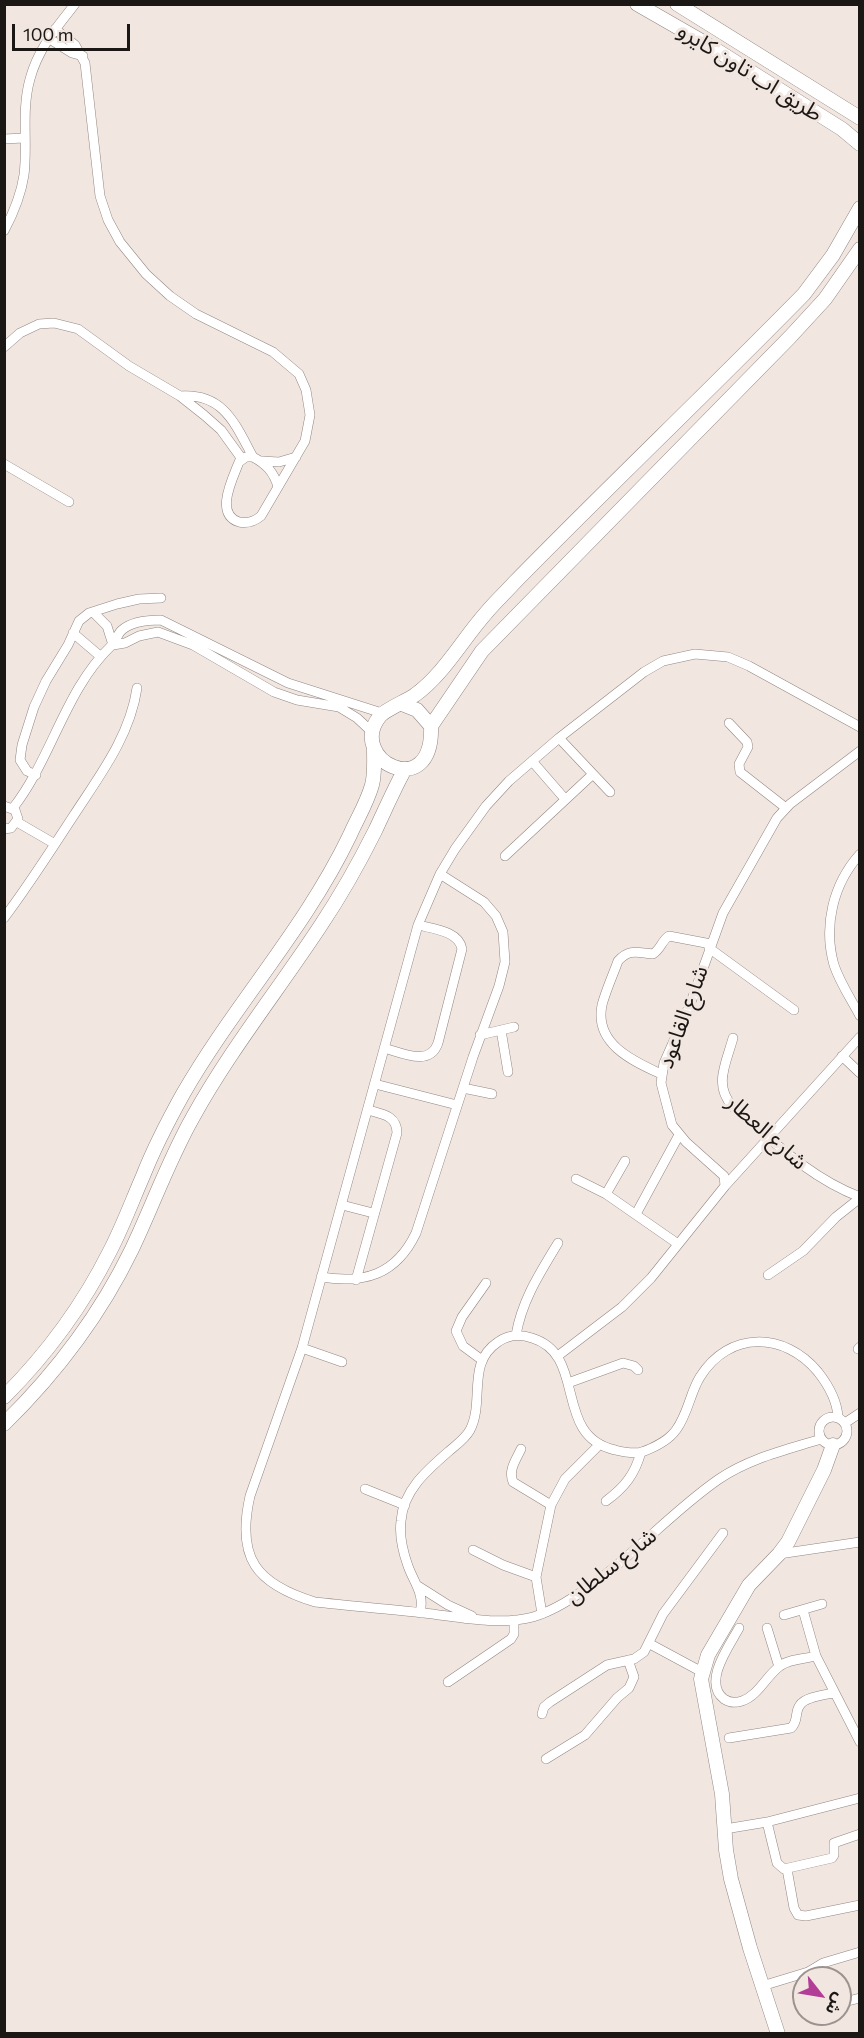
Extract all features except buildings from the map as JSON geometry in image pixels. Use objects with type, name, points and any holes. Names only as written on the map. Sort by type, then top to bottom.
[{"type":"street","points":[[4,231],[22,186],[24,121],[30,78],[48,38],[75,4]]},
{"type":"street","name":"طريق اب تاون كايرو","points":[[637,4],[705,43],[842,129],[860,144]]},
{"type":"street","name":"طريق اب تاون كايرو","points":[[676,4],[860,118]]},
{"type":"street","points":[[55,29],[71,40],[83,56],[87,70],[98,184],[103,208],[113,232],[128,252],[170,296],[203,318],[273,352],[299,374],[309,398],[310,415],[305,441],[296,457],[278,486],[261,516],[250,522],[237,521],[230,515],[226,501],[238,462],[242,459],[279,462],[296,457]]},
{"type":"street","points":[[48,38],[72,53],[83,56]]},
{"type":"street","points":[[798,102],[808,87]]},
{"type":"street","points":[[4,139],[24,138]]},
{"type":"street","points":[[4,1397],[43,1355],[90,1288],[111,1249],[155,1148],[183,1095],[214,1044],[305,914],[332,870],[369,793],[373,778],[372,732],[374,724],[382,713],[402,704],[428,686],[486,613],[812,284],[860,208]]},
{"type":"street","points":[[374,749],[387,763],[405,770],[419,765],[426,757],[431,741],[431,726],[482,651],[741,388],[825,299],[860,249]]},
{"type":"street","points":[[4,347],[20,333],[33,326],[54,323],[78,329],[129,366],[180,396],[221,430],[242,459]]},
{"type":"street","points":[[728,371],[741,388]]},
{"type":"street","points":[[180,396],[201,397],[219,406],[234,422],[257,459],[272,472],[278,486]]},
{"type":"street","points":[[4,464],[69,502]]},
{"type":"street","points":[[36,774],[27,771],[20,760],[19,755],[25,732],[40,694],[65,652],[79,621],[93,612],[128,601],[161,598]]},
{"type":"street","points":[[93,612],[108,626],[112,645]]},
{"type":"street","points":[[158,632],[161,620]]},
{"type":"street","points":[[4,829],[11,828],[17,822],[17,813],[9,807],[36,774],[67,708],[100,656],[112,645],[121,631],[139,622],[161,620],[288,682],[382,713]]},
{"type":"street","points":[[112,645],[158,632],[193,645],[274,692],[297,700],[339,707],[357,718],[372,732]]},
{"type":"street","points":[[73,633],[100,656]]},
{"type":"street","points":[[467,637],[482,651]]},
{"type":"street","points":[[342,1362],[302,1348],[418,925],[440,874],[486,806],[509,781],[559,738],[653,666],[674,657],[695,654],[718,655],[739,661],[860,727]]},
{"type":"street","points":[[226,666],[233,657]]},
{"type":"street","points":[[4,918],[55,844],[122,739],[137,688]]},
{"type":"street","points":[[402,704],[417,710],[431,726]]},
{"type":"street","points":[[729,723],[747,742],[748,747],[739,764],[740,772],[786,808]]},
{"type":"street","points":[[559,738],[610,792]]},
{"type":"street","name":"شارع القاعود","points":[[725,1186],[724,1176],[679,1135],[672,1125],[661,1083],[664,1063],[691,1002],[723,913],[777,818],[786,808],[860,751]]},
{"type":"street","points":[[532,761],[566,799]]},
{"type":"street","points":[[4,1424],[61,1361],[106,1298],[192,1119],[218,1075],[339,896],[405,770]]},
{"type":"street","points":[[505,856],[592,774]]},
{"type":"street","points":[[17,822],[55,844]]},
{"type":"street","points":[[860,854],[840,884],[832,908],[830,932],[834,964],[860,1016]]},
{"type":"street","points":[[321,1278],[356,1280],[378,1274],[405,1253],[411,1244],[502,974],[505,962],[503,932],[496,915],[484,902],[440,874]]},
{"type":"street","points":[[384,1048],[417,1057],[428,1056],[436,1048],[447,1010],[462,955],[461,944],[454,936],[418,925]]},
{"type":"street","points":[[661,1074],[629,1058],[606,1036],[602,1005],[618,961],[623,955],[639,951],[653,954],[669,936],[710,946],[794,1010]]},
{"type":"street","points":[[480,1035],[514,1027]]},
{"type":"street","points":[[501,1030],[508,1072]]},
{"type":"street","points":[[558,1355],[622,1307],[651,1278],[725,1186],[860,1037]]},
{"type":"street","name":"شارع العطار","points":[[733,1038],[722,1080],[725,1098],[769,1138],[820,1178],[860,1197]]},
{"type":"street","points":[[842,1056],[860,1073]]},
{"type":"street","points":[[375,1084],[457,1104]]},
{"type":"street","points":[[463,1088],[492,1094]]},
{"type":"street","points":[[356,1280],[397,1128],[396,1123],[389,1117],[368,1110]]},
{"type":"street","points":[[636,1214],[679,1135]]},
{"type":"street","points":[[606,1194],[625,1161]]},
{"type":"street","points":[[576,1179],[606,1194],[678,1244]]},
{"type":"street","points":[[768,1275],[803,1251],[836,1216],[860,1197]]},
{"type":"street","points":[[342,1205],[373,1213]]},
{"type":"street","points":[[516,1335],[528,1292],[558,1243]]},
{"type":"street","points":[[482,1360],[463,1346],[456,1331],[462,1317],[486,1283]]},
{"type":"street","points":[[420,1613],[422,1598],[408,1567],[403,1549],[401,1521],[405,1505],[410,1492],[421,1476],[462,1441],[471,1427],[475,1410],[477,1377],[482,1360],[499,1341],[516,1335],[544,1342],[558,1355],[576,1415],[590,1438],[599,1445],[624,1452],[641,1452],[675,1432],[683,1419],[694,1389],[711,1362],[736,1346],[766,1341],[777,1343],[806,1360],[826,1382],[841,1420],[847,1428],[842,1442],[827,1442]]},
{"type":"street","name":"شارع سلطان","points":[[302,1348],[250,1496],[245,1521],[247,1547],[256,1568],[269,1581],[296,1596],[315,1602],[482,1619],[514,1620],[542,1614],[562,1605],[604,1575],[702,1492],[730,1472],[766,1455],[827,1442]]},
{"type":"street","points":[[568,1383],[623,1363],[634,1366],[638,1370]]},
{"type":"street","points":[[770,2034],[718,1857],[717,1844],[724,1829],[722,1794],[702,1687],[702,1672],[708,1655],[749,1585],[788,1542],[819,1479],[827,1442],[818,1429],[823,1420],[827,1417],[841,1420],[860,1413]]},
{"type":"street","points":[[542,1614],[536,1577],[551,1505],[565,1479],[599,1445]]},
{"type":"street","points":[[521,1449],[510,1474],[513,1482],[551,1505]]},
{"type":"street","points":[[606,1500],[627,1484],[635,1472],[641,1452]]},
{"type":"street","points":[[365,1490],[405,1505]]},
{"type":"street","points":[[542,1714],[549,1702],[602,1668],[614,1662],[639,1657],[650,1644],[663,1614],[723,1533]]},
{"type":"street","points":[[779,1554],[860,1542]]},
{"type":"street","points":[[473,1550],[536,1577]]},
{"type":"street","points":[[417,1584],[448,1605],[482,1619]]},
{"type":"street","points":[[784,1615],[822,1604]]},
{"type":"street","points":[[803,1610],[816,1656],[860,1742]]},
{"type":"street","points":[[448,1682],[511,1639],[514,1634],[514,1620]]},
{"type":"street","points":[[739,1628],[717,1671],[716,1684],[719,1694],[727,1701],[741,1702],[755,1693],[778,1667],[816,1656]]},
{"type":"street","points":[[767,1628],[778,1667]]},
{"type":"street","points":[[650,1644],[702,1672]]},
{"type":"street","points":[[546,1759],[581,1739],[616,1698],[629,1688],[634,1677],[628,1660]]},
{"type":"street","points":[[729,1738],[791,1728],[795,1725],[798,1708],[802,1702],[833,1693]]},
{"type":"street","points":[[724,1829],[767,1822],[860,1798]]},
{"type":"street","points":[[767,1822],[778,1866],[787,1869],[832,1858],[834,1843],[860,1834]]},
{"type":"street","points":[[787,1869],[794,1908],[798,1915],[806,1916],[860,1905]]},
{"type":"street","points":[[746,1949],[762,1986],[778,2034]]},
{"type":"street","points":[[762,1986],[860,1952]]}]
